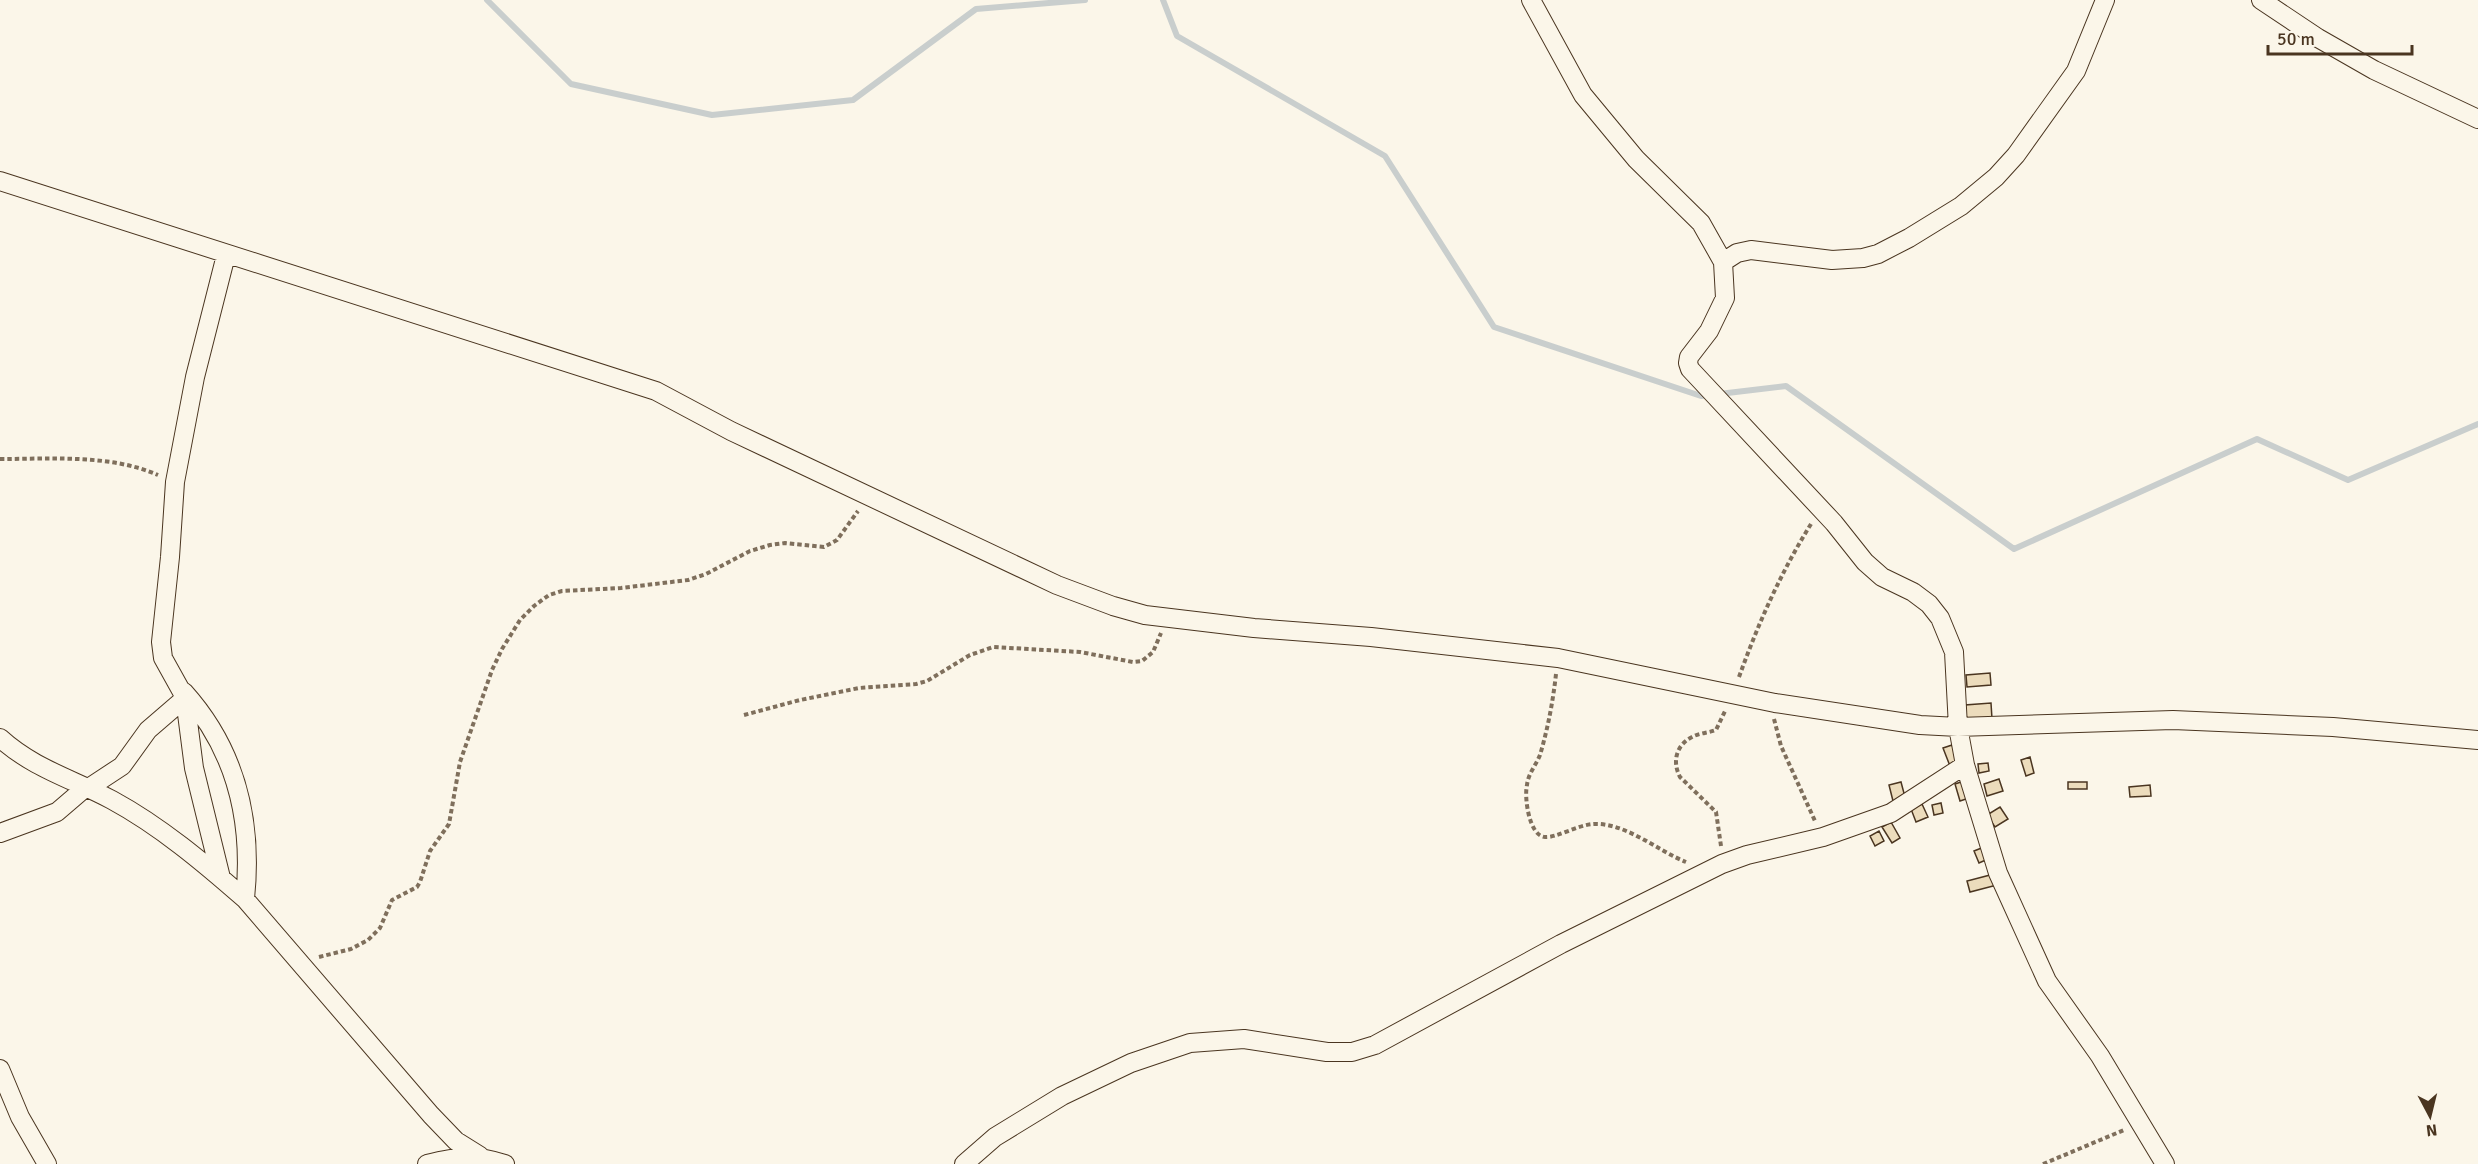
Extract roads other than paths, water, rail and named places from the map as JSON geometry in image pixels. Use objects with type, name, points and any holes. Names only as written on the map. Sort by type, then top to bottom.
[{"type":"street","points":[[1532,0],[1583,95],[1636,159],[1701,223],[1724,262],[1725,298],[1709,331],[1689,357],[1688,363],[1698,378],[1821,508],[1865,562],[1882,577],[1913,592],[1929,604],[1941,618],[1953,652],[1958,727],[1965,765],[1998,873],[2028,942],[2061,1004],[2100,1056],[2165,1164]]},
{"type":"street","points":[[1724,262],[1737,253],[1751,250],[1832,260],[1863,258],[1878,254],[1961,206],[1996,177],[2016,155],[2076,71],[2105,0]]},
{"type":"street","points":[[2261,0],[2318,39],[2374,70],[2478,119]]},
{"type":"street","points":[[0,181],[656,391],[730,431],[1057,585],[1113,606],[1166,618],[1558,658],[1775,703],[1920,725],[1958,727],[2174,720],[2333,727],[2478,740]]},
{"type":"street","points":[[226,255],[195,378],[176,482],[161,642],[163,658],[170,675],[182,694],[207,721],[230,764],[239,794],[248,847],[245,899]]},
{"type":"street","points":[[0,833],[57,812],[86,788],[122,765],[148,730],[182,694]]},
{"type":"street","points":[[182,694],[195,777],[220,878]]},
{"type":"street","points":[[0,738],[39,767],[86,788],[139,817],[245,899],[456,1141],[480,1156],[505,1164]]},
{"type":"street","points":[[964,1164],[995,1137],[1062,1096],[1131,1063],[1190,1043],[1244,1039],[1327,1052],[1352,1052],[1375,1045],[1561,944],[1716,868],[1747,855],[1823,837],[1891,813],[1965,765]]},
{"type":"street","points":[[0,1070],[46,1164]]},
{"type":"street","points":[[427,1164],[448,1159],[480,1156]]},
{"type":"waterway","points":[[487,0],[571,84],[712,115],[853,100],[976,9],[1085,0]]},
{"type":"waterway","points":[[1163,0],[1177,36],[1385,156],[1494,327],[1701,396],[1709,395]]},
{"type":"waterway","points":[[1719,394],[1786,386],[2014,549],[2257,439],[2348,480],[2478,424]]}]
